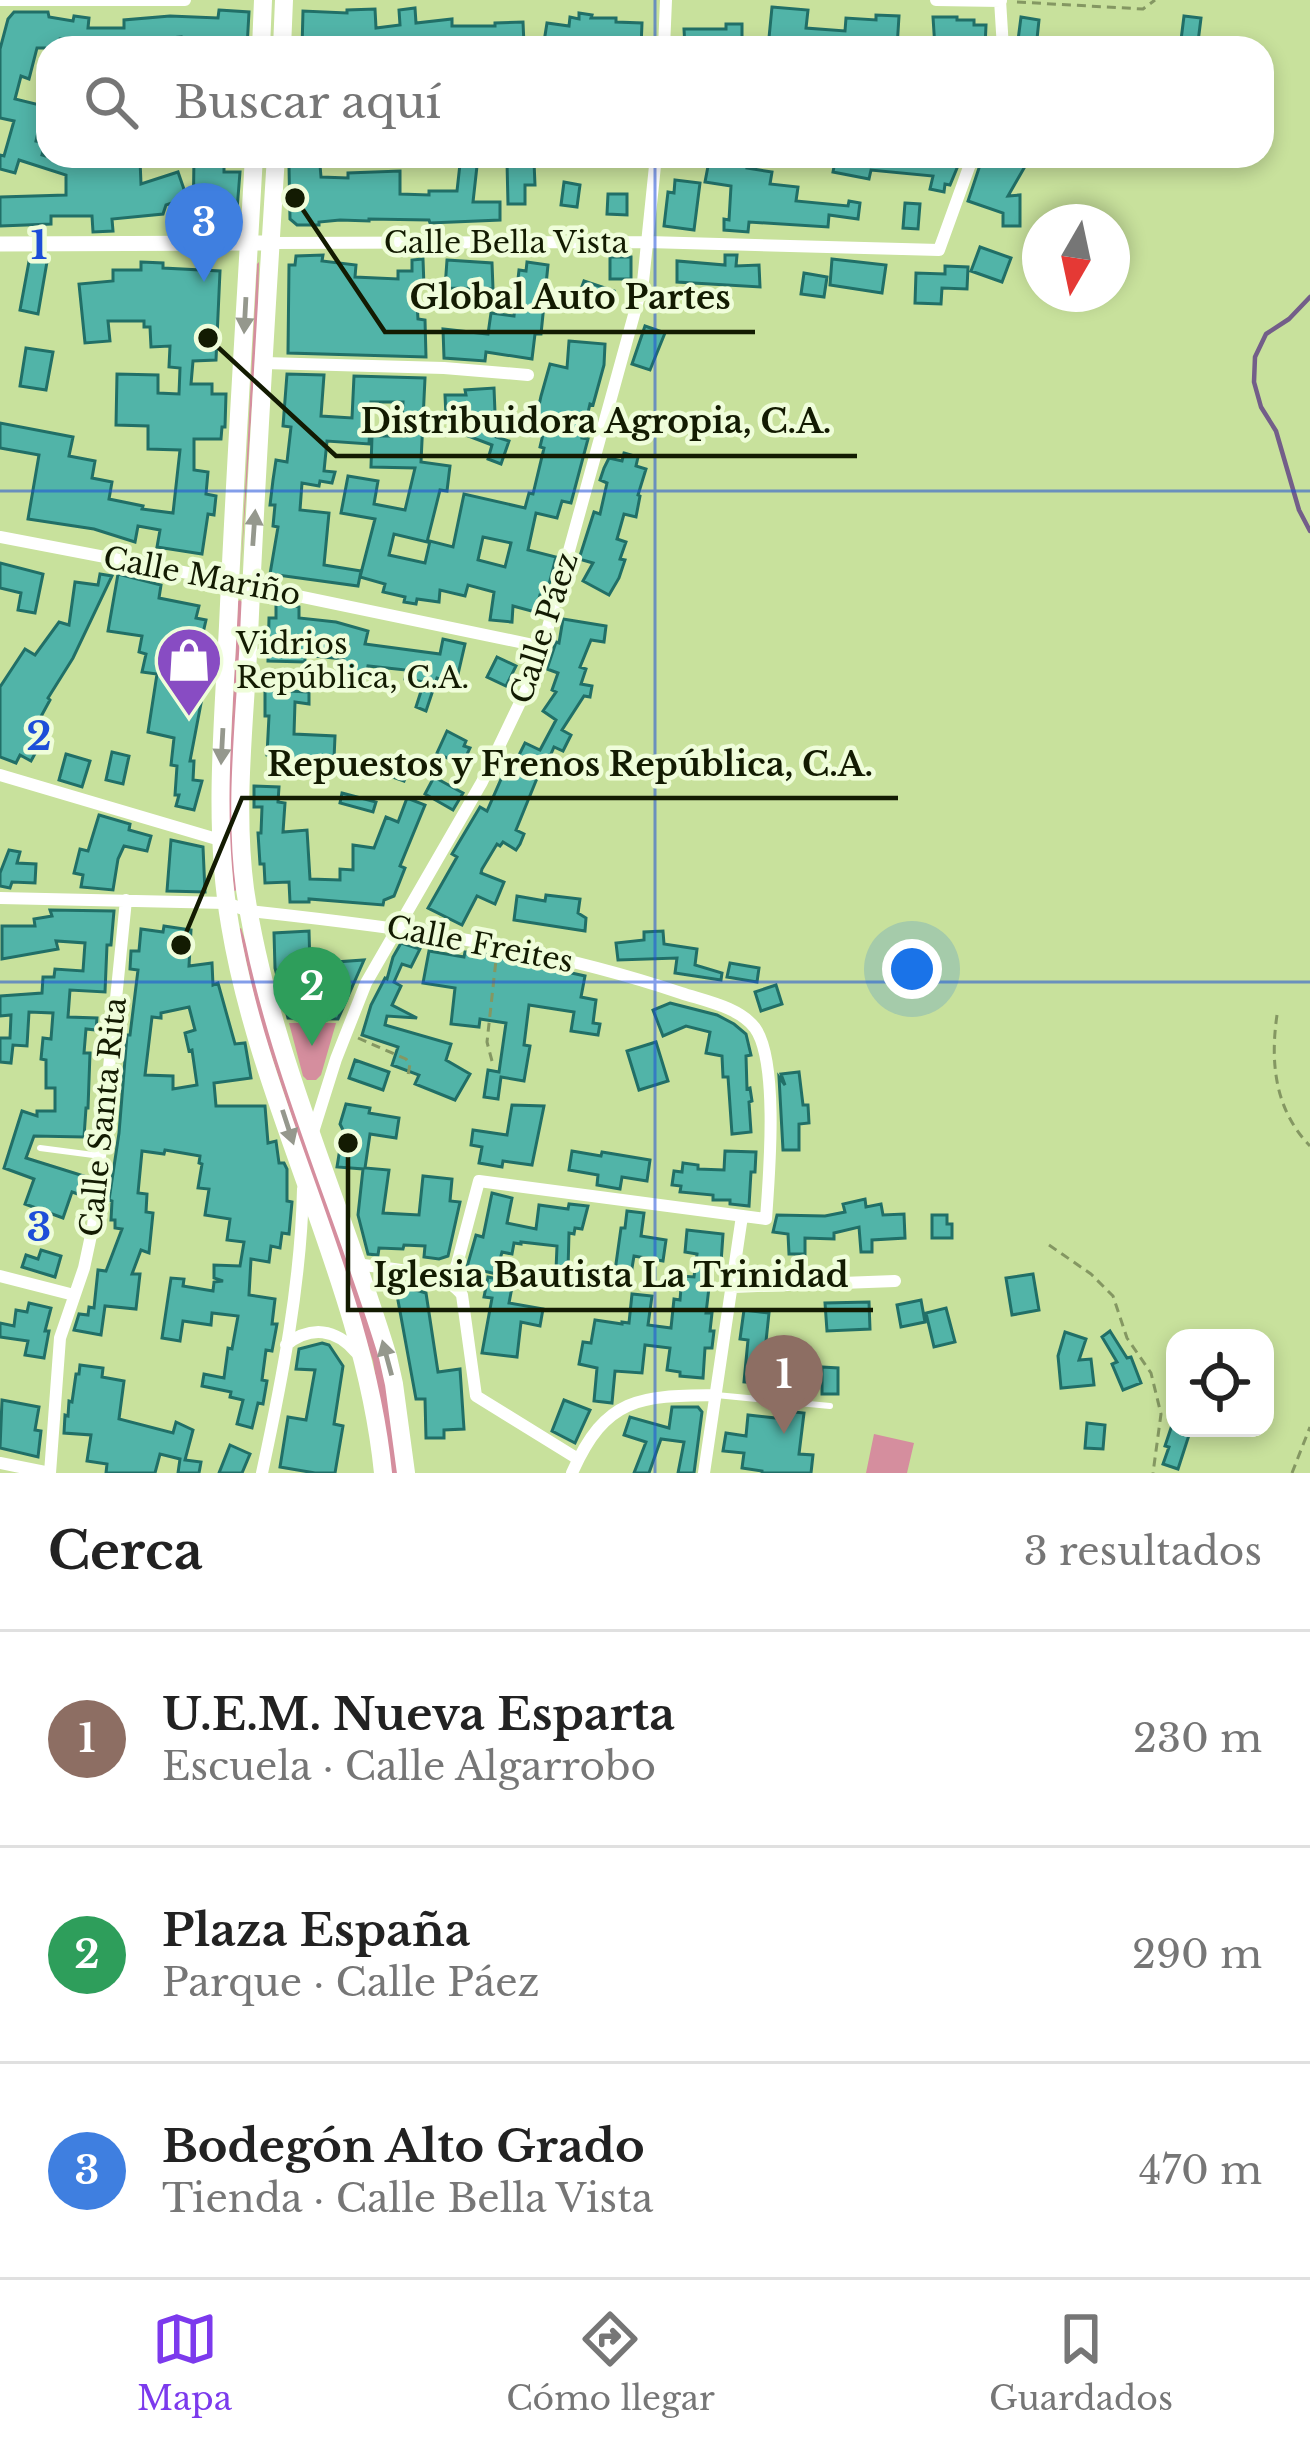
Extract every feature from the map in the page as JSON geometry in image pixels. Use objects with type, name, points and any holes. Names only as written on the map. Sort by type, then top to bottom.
[{"type":"main road","points":[[262,36],[263,0]]},
{"type":"main road","points":[[282,36],[284,0]]},
{"type":"main road","points":[[253,168],[220,840],[226,903],[252,1020],[365,1363],[383,1473]]},
{"type":"main road","points":[[275,168],[251,585],[242,862],[268,998],[394,1384],[406,1473]]},
{"type":"street","points":[[0,1],[185,0]]},
{"type":"street","points":[[664,36],[666,0]]},
{"type":"street","points":[[936,0],[1000,0],[1002,36]]},
{"type":"street","name":"Calle Páez","points":[[313,1134],[366,983],[482,782],[544,647],[643,282],[655,168]]},
{"type":"street","name":"Calle Bella Vista","points":[[0,244],[648,242],[939,250],[969,168]]},
{"type":"street","points":[[264,362],[528,374]]},
{"type":"street","name":"Calle Mariño","points":[[0,537],[544,647]]},
{"type":"street","points":[[0,775],[220,840]]},
{"type":"street","name":"Calle Freites","points":[[0,898],[226,903],[249,911],[397,927],[610,970],[721,1006],[752,1024],[763,1048],[770,1103],[766,1219],[742,1216]]},
{"type":"street","name":"Calle Santa Rita","points":[[50,1473],[60,1338],[88,1251],[126,900]]},
{"type":"street","points":[[262,1473],[302,1227],[304,1175]]},
{"type":"street","points":[[450,1282],[479,1180],[742,1216],[704,1473]]},
{"type":"street","points":[[358,1264],[427,1275],[458,1288],[476,1396],[575,1466],[593,1473]]},
{"type":"street","points":[[0,1276],[74,1295]]},
{"type":"street","points":[[732,1287],[895,1281]]},
{"type":"street","points":[[285,1346],[306,1332],[326,1332],[343,1339],[365,1363]]},
{"type":"street","points":[[575,1466],[599,1426],[626,1405],[662,1396],[716,1396]]},
{"type":"street","points":[[0,1463],[50,1473]]},
{"type":"lane","points":[[40,1148],[100,1156]]},
{"type":"lane","points":[[716,1396],[830,1406]]},
{"type":"path","points":[[1000,0],[1143,9],[1155,0]]},
{"type":"path","points":[[492,1061],[487,1042],[498,946]]},
{"type":"path","points":[[1277,1015],[1273,1047],[1282,1106],[1310,1147]]},
{"type":"path","points":[[345,1034],[402,1056],[410,1064],[408,1075]]},
{"type":"path","points":[[1049,1245],[1113,1296],[1127,1338],[1144,1360],[1161,1414],[1153,1473]]},
{"type":"path","points":[[1292,1473],[1310,1427]]},
{"type":"shaded area","points":[[257,264],[258,316],[241,569]]},
{"type":"shaded area","points":[[240,600],[237,890],[234,891],[227,817]]},
{"type":"shaded area","points":[[241,928],[373,1333],[387,1386],[399,1473],[391,1473],[373,1361],[259,1018]]},
{"type":"shaded area","points":[[289,1023],[336,1023],[316,1080],[303,1076]]},
{"type":"shaded area","points":[[874,1434],[914,1443],[907,1473],[866,1473]]},
{"type":"building","points":[[772,7],[808,10],[806,28],[845,31],[846,18],[899,16],[898,36],[769,36]]},
{"type":"building","points":[[415,8],[416,23],[452,19],[452,26],[495,26],[523,22],[524,36],[302,36],[303,11],[375,9],[376,28],[400,25],[399,10]]},
{"type":"building","points":[[219,10],[249,12],[248,36],[36,36],[29,79],[21,76],[15,99],[36,104],[36,165],[19,160],[15,173],[0,169],[0,155],[4,156],[14,121],[0,118],[0,49],[14,12],[48,12],[49,17],[73,21],[74,16],[89,18],[88,28],[124,28],[124,20],[170,16],[218,18]]},
{"type":"building","points":[[579,13],[642,23],[641,36],[545,36],[547,23],[569,26],[570,17],[579,19]]},
{"type":"building","points":[[1184,16],[1201,18],[1199,36],[1182,36]]},
{"type":"building","points":[[933,17],[986,25],[986,36],[934,36]]},
{"type":"building","points":[[1021,17],[1039,20],[1037,36],[1019,36]]},
{"type":"building","points":[[726,24],[742,24],[742,36],[684,36],[684,29],[726,29]]},
{"type":"building","points":[[44,168],[140,168],[141,184],[178,172],[187,198],[166,205],[163,214],[112,219],[113,231],[93,232],[92,216],[51,216],[51,224],[0,226],[0,197],[66,195],[66,175]]},
{"type":"building","points":[[194,168],[240,172],[231,231],[193,231]]},
{"type":"building","points":[[289,168],[320,168],[321,177],[348,178],[348,173],[400,171],[400,194],[457,191],[460,168],[477,168],[473,202],[500,202],[500,220],[369,219],[297,225],[290,219]]},
{"type":"building","points":[[507,168],[534,168],[535,185],[525,185],[525,204],[508,204]]},
{"type":"building","points":[[708,168],[772,172],[770,184],[798,187],[796,201],[860,203],[858,219],[829,215],[828,227],[749,222],[748,232],[724,230],[731,186],[705,182]]},
{"type":"building","points":[[834,168],[957,168],[944,192],[930,189],[933,176],[871,170],[869,179],[833,172]]},
{"type":"building","points":[[979,168],[1024,168],[1008,196],[1020,195],[1020,226],[1003,226],[1003,213],[968,201]]},
{"type":"building","points":[[675,180],[700,183],[694,230],[664,226],[668,192],[674,193]]},
{"type":"building","points":[[564,182],[580,185],[577,207],[561,205]]},
{"type":"building","points":[[608,194],[627,194],[627,215],[607,214]]},
{"type":"building","points":[[905,203],[920,204],[918,229],[903,228]]},
{"type":"building","points":[[980,247],[1011,258],[1002,282],[971,271]]},
{"type":"building","points":[[323,255],[322,261],[356,265],[355,277],[398,279],[398,271],[412,271],[412,260],[423,259],[424,287],[416,288],[418,319],[425,320],[426,357],[288,353],[289,265],[295,265],[296,256]]},
{"type":"building","points":[[725,255],[737,255],[736,266],[759,265],[760,287],[677,282],[677,261],[725,265]]},
{"type":"building","points":[[30,256],[48,256],[38,314],[20,310]]},
{"type":"building","points":[[610,257],[631,257],[631,279],[610,279]]},
{"type":"building","points":[[832,259],[886,265],[882,293],[830,285]]},
{"type":"building","points":[[447,260],[492,263],[493,289],[445,288]]},
{"type":"building","points":[[141,262],[220,271],[216,360],[193,361],[191,384],[212,384],[212,394],[226,394],[221,439],[194,439],[194,470],[208,472],[206,494],[216,496],[202,554],[157,547],[160,530],[138,526],[135,542],[94,529],[28,519],[39,455],[0,448],[0,423],[73,437],[69,456],[95,461],[92,478],[112,482],[109,499],[173,513],[180,450],[148,449],[148,426],[116,425],[117,374],[158,375],[158,393],[179,394],[180,368],[169,367],[170,346],[151,347],[150,327],[144,327],[144,321],[108,321],[110,341],[85,343],[79,284],[113,281],[113,270],[141,270]]},
{"type":"building","points":[[527,262],[548,265],[541,334],[535,334],[532,359],[486,352],[485,361],[444,358],[443,329],[488,334],[491,313],[514,316],[519,270],[526,271]]},
{"type":"building","points":[[945,266],[968,267],[967,289],[942,288],[941,304],[915,303],[916,273],[945,274]]},
{"type":"building","points":[[804,273],[827,277],[824,297],[801,294]]},
{"type":"building","points":[[584,281],[614,291],[608,310],[585,303],[588,294],[580,292]]},
{"type":"building","points":[[645,326],[665,333],[650,370],[632,364]]},
{"type":"building","points":[[569,341],[605,344],[571,503],[562,501],[557,518],[536,513],[528,550],[556,557],[546,596],[540,595],[535,612],[513,606],[512,622],[490,620],[494,592],[468,585],[465,596],[440,590],[439,602],[417,599],[416,604],[383,592],[385,584],[360,577],[375,519],[341,513],[348,476],[378,481],[374,504],[405,510],[415,468],[371,467],[372,436],[401,436],[403,402],[371,402],[369,444],[327,441],[324,471],[335,472],[332,483],[302,483],[300,510],[329,513],[324,565],[361,571],[358,586],[270,574],[278,527],[273,526],[275,505],[270,505],[273,480],[276,460],[287,462],[291,427],[283,426],[287,374],[324,375],[321,416],[352,418],[354,376],[425,378],[421,462],[450,466],[447,491],[440,490],[427,542],[394,534],[389,555],[425,563],[430,541],[453,547],[464,494],[525,508],[544,448],[540,447],[545,426],[535,424],[550,364],[567,368]],"holes":[[[483,537],[511,543],[505,567],[478,560]]]},
{"type":"building","points":[[26,348],[53,352],[46,390],[20,386]]},
{"type":"building","points":[[494,388],[496,437],[509,441],[501,464],[488,459],[492,445],[468,436],[467,417],[446,417],[445,395]]},
{"type":"building","points":[[624,453],[638,457],[636,466],[646,469],[636,517],[624,514],[617,539],[626,542],[620,559],[625,560],[609,595],[583,581],[593,563],[579,559],[594,512],[600,514],[607,483],[600,480],[604,468],[609,458],[622,461]]},
{"type":"building","points":[[0,563],[43,574],[35,613],[18,610],[21,593],[0,588]]},
{"type":"building","points":[[100,574],[112,576],[48,698],[38,722],[49,728],[31,761],[20,755],[16,763],[0,757],[0,687],[25,649],[35,655],[59,622],[69,625],[75,582],[98,585]]},
{"type":"building","points":[[118,574],[161,585],[159,598],[199,606],[196,618],[206,620],[203,633],[196,632],[188,670],[203,673],[190,761],[194,761],[193,780],[202,781],[194,810],[176,806],[177,766],[171,765],[174,738],[148,732],[157,674],[142,672],[146,654],[139,652],[142,636],[108,631]]},
{"type":"building","points":[[276,602],[299,607],[299,618],[368,631],[365,644],[440,654],[443,639],[465,644],[456,683],[437,678],[426,711],[416,707],[424,682],[405,679],[406,670],[368,666],[366,677],[341,671],[343,659],[305,655],[305,662],[268,661],[269,618],[276,618]]},
{"type":"building","points":[[563,619],[606,626],[604,642],[591,640],[580,667],[586,669],[581,684],[592,686],[590,697],[584,696],[562,730],[571,735],[563,751],[554,747],[545,768],[542,766],[516,830],[524,834],[520,844],[516,850],[503,842],[497,844],[482,869],[481,873],[504,882],[495,904],[477,896],[462,925],[428,908],[480,807],[487,811],[525,743],[540,750],[556,720],[543,711],[556,692],[552,690],[558,673],[547,669]]},
{"type":"building","points":[[497,657],[516,666],[506,686],[487,677]]},
{"type":"building","points":[[265,690],[309,692],[309,704],[295,702],[294,734],[335,736],[329,771],[272,765],[272,756],[267,755]]},
{"type":"building","points":[[447,731],[470,748],[462,765],[437,753]]},
{"type":"building","points":[[112,752],[129,756],[123,784],[106,780]]},
{"type":"building","points":[[66,754],[90,761],[82,787],[59,780]]},
{"type":"building","points":[[384,756],[410,765],[404,781],[379,772]]},
{"type":"building","points":[[434,777],[463,793],[453,810],[425,794]]},
{"type":"building","points":[[254,786],[279,787],[278,802],[285,803],[283,832],[307,830],[310,879],[340,880],[340,869],[353,870],[353,845],[374,848],[386,817],[398,822],[407,798],[425,805],[400,866],[405,868],[394,896],[383,905],[309,899],[290,902],[289,882],[265,883],[258,833],[262,807],[254,807]]},
{"type":"building","points":[[342,793],[376,802],[373,812],[340,803]]},
{"type":"building","points":[[99,815],[151,836],[147,851],[124,846],[113,890],[81,887],[83,875],[74,873],[80,849],[88,851]]},
{"type":"building","points":[[171,840],[203,847],[205,892],[167,891]]},
{"type":"building","points":[[9,850],[20,852],[17,863],[36,864],[35,883],[0,886]]},
{"type":"building","points":[[546,895],[580,899],[578,913],[586,918],[585,931],[514,920],[517,896],[545,901]]},
{"type":"building","points":[[50,910],[114,911],[105,992],[70,990],[68,1017],[97,1018],[96,1030],[86,1029],[84,1053],[90,1053],[84,1137],[34,1136],[26,1158],[87,1177],[81,1195],[72,1192],[63,1218],[25,1204],[34,1179],[4,1168],[22,1111],[37,1116],[37,1111],[55,1111],[55,1088],[46,1088],[46,1060],[41,1059],[43,1038],[51,1039],[53,1013],[29,1012],[27,1046],[13,1045],[11,1063],[0,1062],[0,1038],[10,1038],[11,1015],[0,1016],[0,996],[42,993],[43,977],[54,977],[55,969],[83,971],[85,943],[56,941],[58,949],[2,959],[2,926],[35,926],[34,919],[52,916]]},
{"type":"building","points":[[164,926],[191,930],[189,966],[212,963],[213,985],[218,983],[235,1044],[245,1043],[251,1078],[214,1083],[216,1106],[265,1106],[268,1143],[276,1141],[279,1163],[287,1169],[287,1201],[292,1202],[289,1234],[282,1233],[280,1248],[271,1246],[269,1262],[251,1259],[249,1295],[275,1299],[272,1324],[277,1324],[272,1351],[266,1350],[263,1404],[258,1403],[252,1428],[237,1424],[243,1400],[230,1397],[231,1392],[202,1386],[204,1374],[224,1378],[238,1316],[212,1313],[211,1325],[183,1321],[180,1341],[162,1338],[171,1278],[184,1279],[183,1286],[213,1291],[214,1282],[223,1281],[214,1278],[214,1265],[240,1266],[244,1242],[227,1240],[230,1219],[205,1215],[209,1189],[198,1188],[200,1156],[142,1151],[138,1193],[147,1194],[146,1212],[153,1213],[149,1253],[141,1250],[132,1274],[140,1274],[136,1309],[105,1306],[101,1335],[74,1330],[79,1314],[88,1315],[89,1307],[94,1308],[98,1270],[106,1271],[122,1229],[115,1228],[111,1220],[109,1200],[138,970],[130,969],[131,951],[139,951],[141,929],[163,932]],"holes":[[[189,1007],[195,1030],[185,1033],[197,1085],[173,1089],[173,1076],[145,1075],[152,1017]]]},
{"type":"building","points":[[309,931],[310,966],[286,969],[292,997],[320,998],[332,987],[336,962],[364,960],[338,1019],[288,1018],[275,968],[274,933]]},
{"type":"building","points":[[663,931],[664,944],[697,949],[695,965],[722,973],[721,980],[675,973],[677,958],[618,960],[616,943],[644,940],[644,932]]},
{"type":"building","points":[[401,943],[420,949],[411,967],[402,964],[394,982],[401,986],[392,1005],[417,1018],[387,1016],[385,1025],[451,1044],[446,1060],[470,1074],[455,1100],[415,1084],[419,1075],[392,1065],[398,1047],[362,1035]]},
{"type":"building","points":[[429,951],[464,957],[465,952],[476,952],[585,976],[581,997],[596,1000],[593,1023],[600,1024],[598,1035],[571,1031],[574,1012],[529,1005],[524,1045],[530,1046],[524,1081],[501,1077],[498,1099],[484,1097],[488,1070],[499,1072],[506,1023],[480,1019],[479,1027],[451,1024],[455,988],[423,983]]},
{"type":"building","points":[[730,963],[759,968],[757,982],[727,977]]},
{"type":"building","points":[[776,985],[782,1004],[761,1011],[755,992]]},
{"type":"building","points":[[670,1003],[717,1015],[746,1034],[751,1055],[746,1056],[751,1132],[732,1134],[722,1056],[706,1053],[710,1032],[686,1026],[663,1036],[653,1010]]},
{"type":"building","points":[[656,1042],[668,1081],[639,1090],[627,1051]]},
{"type":"building","points":[[355,1060],[389,1072],[383,1090],[349,1078]]},
{"type":"building","points":[[799,1072],[809,1123],[799,1124],[799,1150],[783,1150],[779,1077],[785,1085],[781,1074]]},
{"type":"building","points":[[346,1104],[399,1118],[396,1138],[370,1134],[365,1168],[389,1170],[383,1213],[419,1215],[423,1176],[452,1179],[450,1201],[460,1202],[448,1256],[424,1257],[425,1246],[404,1245],[403,1249],[379,1248],[378,1255],[368,1254],[358,1215],[363,1169],[337,1167]]},
{"type":"building","points":[[512,1105],[544,1106],[532,1165],[479,1163],[482,1147],[471,1145],[473,1130],[507,1135]]},
{"type":"building","points":[[572,1151],[650,1160],[647,1181],[622,1177],[620,1189],[597,1185],[598,1175],[569,1170]]},
{"type":"building","points":[[725,1151],[756,1152],[749,1206],[713,1200],[713,1195],[680,1192],[681,1186],[672,1185],[674,1171],[682,1172],[683,1163],[724,1170]]},
{"type":"building","points":[[492,1193],[512,1198],[507,1223],[536,1229],[539,1205],[588,1206],[582,1229],[569,1233],[568,1270],[556,1270],[557,1246],[521,1242],[514,1243],[512,1254],[502,1252],[496,1274],[467,1267],[476,1235],[483,1237]]},
{"type":"building","points":[[865,1199],[866,1207],[881,1204],[883,1215],[904,1214],[905,1238],[872,1240],[872,1252],[861,1252],[859,1227],[834,1233],[834,1239],[805,1238],[805,1254],[789,1254],[788,1234],[773,1232],[777,1215],[825,1216],[845,1212],[843,1204]]},
{"type":"building","points":[[627,1211],[644,1213],[641,1236],[666,1240],[663,1261],[634,1256],[631,1274],[615,1271]]},
{"type":"building","points":[[932,1215],[947,1215],[952,1238],[932,1238]]},
{"type":"building","points":[[687,1230],[723,1234],[721,1263],[712,1262],[706,1313],[712,1313],[710,1331],[714,1331],[712,1348],[705,1348],[703,1378],[667,1370],[670,1348],[645,1345],[642,1373],[615,1371],[612,1403],[594,1401],[597,1368],[579,1364],[583,1342],[591,1343],[595,1320],[629,1323],[632,1294],[652,1296],[648,1325],[671,1328],[682,1276],[694,1277],[697,1254],[685,1252]]},
{"type":"building","points":[[41,1250],[61,1256],[55,1277],[22,1267],[26,1255],[38,1259]]},
{"type":"building","points":[[1033,1274],[1039,1310],[1012,1315],[1006,1278]]},
{"type":"building","points":[[488,1277],[513,1282],[509,1303],[543,1309],[540,1326],[521,1322],[517,1357],[482,1353],[492,1298],[484,1297]]},
{"type":"building","points":[[395,1284],[426,1293],[438,1372],[460,1369],[464,1429],[444,1430],[444,1438],[426,1438],[425,1399],[416,1399]]},
{"type":"building","points":[[921,1300],[925,1322],[901,1327],[897,1305]]},
{"type":"building","points":[[869,1302],[870,1329],[827,1331],[825,1303]]},
{"type":"building","points":[[29,1303],[51,1308],[44,1358],[25,1355],[28,1341],[0,1337],[0,1323],[14,1326],[16,1310],[27,1312]]},
{"type":"building","points":[[946,1308],[955,1342],[934,1347],[926,1313]]},
{"type":"building","points":[[744,1310],[769,1313],[764,1360],[790,1362],[788,1386],[744,1382],[748,1340],[740,1339]]},
{"type":"building","points":[[1110,1331],[1127,1358],[1131,1357],[1141,1383],[1123,1390],[1112,1364],[1117,1362],[1102,1337]]},
{"type":"building","points":[[1065,1332],[1086,1339],[1079,1360],[1091,1359],[1094,1385],[1061,1388],[1058,1356]]},
{"type":"building","points":[[329,1345],[343,1366],[334,1424],[343,1426],[335,1473],[280,1467],[288,1417],[306,1420],[315,1370],[296,1369],[299,1349]]},
{"type":"building","points":[[80,1365],[103,1368],[102,1377],[124,1381],[119,1419],[173,1433],[176,1422],[193,1430],[185,1460],[201,1462],[199,1473],[178,1473],[180,1459],[160,1454],[155,1473],[106,1473],[107,1464],[87,1461],[91,1435],[64,1433]]},
{"type":"building","points":[[822,1367],[838,1368],[838,1394],[822,1394]]},
{"type":"building","points":[[2,1400],[39,1407],[38,1457],[0,1448]]},
{"type":"building","points":[[564,1400],[590,1410],[575,1443],[552,1431]]},
{"type":"building","points":[[672,1407],[698,1407],[702,1412],[694,1473],[678,1473],[684,1442],[661,1439],[649,1473],[634,1473],[646,1442],[624,1435],[630,1417],[669,1428]]},
{"type":"building","points":[[785,1411],[804,1413],[799,1454],[813,1455],[811,1473],[742,1468],[744,1453],[723,1451],[726,1433],[746,1436],[748,1415],[785,1419]]},
{"type":"building","points":[[1087,1423],[1105,1425],[1103,1449],[1085,1448]]},
{"type":"building","points":[[1168,1437],[1188,1437],[1178,1469],[1163,1464],[1169,1447],[1165,1446]]},
{"type":"building","points":[[230,1445],[250,1454],[242,1473],[219,1473]]},
{"type":"waterway","points":[[1310,297],[1266,334],[1255,357],[1254,382],[1310,531]]},
{"type":"place","name":"Global Auto Partes","points":[[295,198]]},
{"type":"place","name":"Bodegón Alto Grado","points":[[204,282]]},
{"type":"place","name":"Distribuidora Agropia, C.A.","points":[[208,338]]},
{"type":"place","name":"Vidrios República, C.A.","points":[[189,719]]},
{"type":"place","name":"Repuestos y Frenos República, C.A.","points":[[181,945]]},
{"type":"place","name":"Plaza España","points":[[312,1046]]},
{"type":"place","name":"Iglesia Bautista La Trinidad","points":[[348,1143]]},
{"type":"place","name":"U.E.M. Nueva Esparta","points":[[784,1434]]}]
